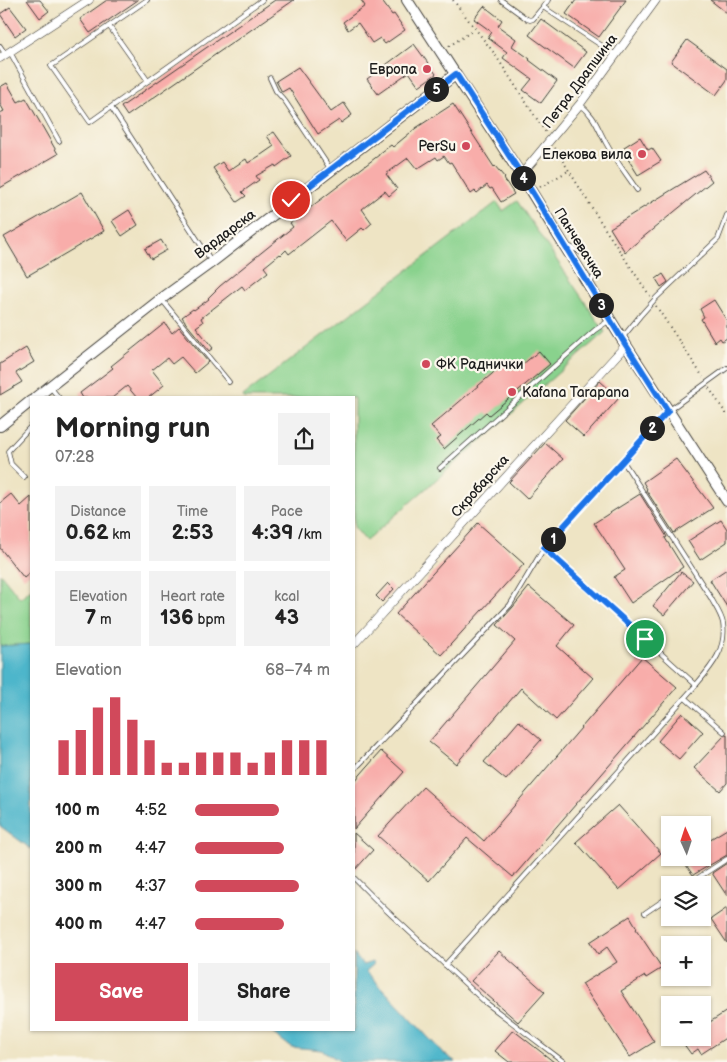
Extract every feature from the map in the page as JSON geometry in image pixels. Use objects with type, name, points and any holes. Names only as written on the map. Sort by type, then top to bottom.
[{"type":"street","points":[[5,55],[89,0]]},
{"type":"street","name":"Панчевачка","points":[[407,0],[521,174],[610,320],[727,501]]},
{"type":"street","name":"Петра Драпшина","points":[[521,174],[580,104],[656,0]]},
{"type":"street","name":"Вардарска","points":[[38,396],[161,299],[212,262],[456,74]]},
{"type":"street","name":"Скробарска","points":[[355,643],[624,342]]},
{"type":"street","points":[[0,426],[30,402]]},
{"type":"lane","points":[[147,0],[51,66],[90,122],[262,0]]},
{"type":"lane","points":[[501,0],[530,20],[533,19],[548,0]]},
{"type":"lane","points":[[543,6],[616,55]]},
{"type":"lane","points":[[109,26],[148,81]]},
{"type":"lane","points":[[0,46],[59,141]]},
{"type":"lane","points":[[270,78],[276,91],[290,108],[331,170]]},
{"type":"lane","points":[[580,104],[590,112],[606,144],[637,190]]},
{"type":"lane","points":[[111,107],[212,262]]},
{"type":"lane","points":[[624,342],[653,301],[718,239],[727,215]]},
{"type":"lane","points":[[161,299],[229,382]]},
{"type":"lane","points":[[440,468],[595,330],[610,320]]},
{"type":"lane","points":[[355,769],[510,605],[544,548],[668,411],[727,368]]},
{"type":"lane","points":[[50,386],[58,396]]},
{"type":"lane","points":[[24,477],[11,464],[8,451],[30,427]]},
{"type":"lane","points":[[623,461],[727,626]]},
{"type":"lane","points":[[544,548],[696,685]]},
{"type":"lane","points":[[446,965],[716,661],[724,647],[726,635],[723,621]]},
{"type":"lane","points":[[685,698],[724,732]]},
{"type":"lane","points":[[701,876],[727,859]]},
{"type":"lane","points":[[355,879],[485,1002],[564,1062]]},
{"type":"lane","points":[[645,913],[661,902]]},
{"type":"path","points":[[440,51],[475,30]]},
{"type":"path","points":[[532,192],[569,170]]},
{"type":"path","points":[[653,301],[727,415]]},
{"type":"green space","name":"ФК Раднички","points":[[517,201],[605,332],[366,541],[355,528],[355,396],[243,396],[497,202],[503,211]]},
{"type":"green space","points":[[0,573],[20,598],[30,590],[30,644],[0,646]]},
{"type":"water","points":[[30,644],[30,848],[0,826],[0,646]]},
{"type":"water","points":[[355,955],[363,965],[372,962],[374,964],[366,971],[443,1053],[456,1062],[341,1062],[322,1050],[291,1047],[269,1031],[355,1031]]},
{"type":"building","points":[[27,0],[40,0],[49,11],[40,18]]},
{"type":"building","points":[[107,0],[138,0],[90,33],[80,19]]},
{"type":"building","points":[[275,0],[294,0],[127,116],[121,107]]},
{"type":"building","points":[[361,0],[381,0],[405,30],[385,44],[380,38],[372,43],[358,23],[348,30],[343,22],[365,6]]},
{"type":"building","points":[[576,0],[626,0],[599,37],[566,14]]},
{"type":"building","points":[[710,0],[727,0],[727,13]]},
{"type":"building","points":[[484,6],[502,20],[498,26],[516,39],[512,46],[557,81],[541,103],[523,90],[532,79],[503,58],[507,52],[488,38],[492,32],[474,19]]},
{"type":"building","points":[[10,7],[26,28],[15,36],[0,14]]},
{"type":"building","points":[[541,19],[586,52],[574,68],[529,35]]},
{"type":"building","points":[[687,40],[727,69],[727,80],[716,95],[671,62]]},
{"type":"building","points":[[414,44],[436,74],[419,86],[409,72],[378,94],[367,79]]},
{"type":"building","points":[[298,67],[331,112],[344,103],[352,115],[341,123],[339,120],[318,134],[289,88],[282,92],[276,81]]},
{"type":"building","points":[[7,83],[18,102],[26,98],[58,154],[0,188],[0,113],[4,111],[0,104],[0,87]]},
{"type":"building","points":[[453,104],[494,167],[505,178],[514,194],[501,202],[492,188],[490,189],[487,185],[477,193],[475,191],[471,194],[451,162],[449,163],[444,156],[438,160],[436,157],[417,169],[408,158],[386,174],[397,189],[389,196],[385,191],[362,209],[372,223],[364,230],[362,228],[346,241],[331,221],[289,254],[286,250],[280,254],[264,267],[268,272],[245,290],[242,286],[201,318],[203,322],[196,327],[213,348],[209,351],[182,317],[209,299],[220,286],[293,227],[290,223],[391,145],[393,147],[416,128]]},
{"type":"building","points":[[274,132],[291,156],[276,167],[275,165],[256,176],[259,180],[242,192],[246,196],[237,202],[213,168],[222,162],[228,171],[246,159],[248,163],[274,146],[267,136]]},
{"type":"building","name":"Елекова вила","points":[[640,137],[648,150],[652,148],[661,161],[638,175],[628,159],[631,157],[624,147]]},
{"type":"building","points":[[704,170],[712,181],[625,252],[610,228]]},
{"type":"building","points":[[82,192],[104,231],[27,276],[4,237]]},
{"type":"building","points":[[129,210],[138,225],[122,236],[112,221]]},
{"type":"building","points":[[161,240],[167,250],[151,259],[145,249]]},
{"type":"building","points":[[663,274],[668,282],[661,287],[656,279]]},
{"type":"building","points":[[714,300],[727,321],[727,338],[722,341],[720,338],[715,342],[701,319],[704,317],[700,309]]},
{"type":"building","points":[[165,323],[172,333],[179,327],[208,362],[195,373],[181,357],[172,364],[167,358],[152,370],[164,385],[150,396],[135,396],[127,386],[114,396],[82,396],[80,393],[113,368],[111,366]]},
{"type":"building","points":[[26,348],[34,362],[16,373],[22,382],[0,395],[0,364]]},
{"type":"building","points":[[539,351],[550,364],[489,415],[486,412],[444,449],[436,440],[441,437],[431,426],[506,362],[513,369],[521,362],[523,364]]},
{"type":"building","points":[[600,381],[619,398],[584,437],[565,420]]},
{"type":"building","points":[[545,443],[563,459],[527,499],[509,482]]},
{"type":"building","points":[[676,459],[713,508],[674,533],[646,490],[643,482]]},
{"type":"building","points":[[11,494],[21,506],[30,498],[30,573],[24,578],[0,548],[0,503]]},
{"type":"building","points":[[640,494],[683,567],[631,603],[614,577],[625,570],[594,523]]},
{"type":"building","points":[[721,520],[727,529],[727,542],[700,560],[688,541]]},
{"type":"building","points":[[478,523],[524,564],[441,655],[396,614]]},
{"type":"building","points":[[727,569],[727,607],[710,580]]},
{"type":"building","points":[[681,572],[693,581],[664,615],[653,606]]},
{"type":"building","points":[[388,583],[394,589],[382,602],[376,596]]},
{"type":"building","points":[[529,587],[574,625],[557,646],[593,678],[556,720],[521,688],[456,764],[429,742],[515,641],[497,625]]},
{"type":"building","points":[[642,657],[677,687],[513,877],[467,838],[429,881],[378,836],[423,787],[484,841]]},
{"type":"building","points":[[682,713],[703,732],[679,759],[658,741]]},
{"type":"building","points":[[519,721],[541,740],[506,780],[484,762]]},
{"type":"building","points":[[727,734],[727,783],[720,791],[694,768]]},
{"type":"building","points":[[381,751],[404,772],[355,828],[355,781]]},
{"type":"building","points":[[618,805],[661,853],[619,890],[576,842]]},
{"type":"building","points":[[727,829],[727,855],[711,864],[711,839]]},
{"type":"building","points":[[355,834],[373,850],[355,870]]},
{"type":"building","points":[[727,863],[727,896],[712,873]]},
{"type":"building","points":[[687,866],[708,866],[693,875]]},
{"type":"building","points":[[727,908],[727,943],[711,919]]},
{"type":"building","points":[[630,916],[636,929],[661,966],[661,969],[646,978],[645,976],[621,991],[654,1042],[630,1057],[582,984],[617,962],[607,947],[598,954],[590,942]]},
{"type":"building","points":[[499,951],[545,992],[518,1022],[471,981]]},
{"type":"building","points":[[727,1011],[727,1037],[701,1054],[698,1049],[691,1054],[685,1046],[711,1046],[711,1021]]},
{"type":"building","points":[[513,1030],[554,1062],[509,1062],[495,1051]]},
{"type":"place","name":"Европа","points":[[427,69]]},
{"type":"place","name":"PerSu","points":[[466,146]]},
{"type":"place","name":"Елекова вила","points":[[642,154]]},
{"type":"place","name":"ФК Раднички","points":[[426,364]]},
{"type":"place","name":"Kafana Tarapana","points":[[512,392]]},
{"type":"route","points":[[291,200],[456,74],[521,174],[668,411],[544,548],[645,639]]}]
